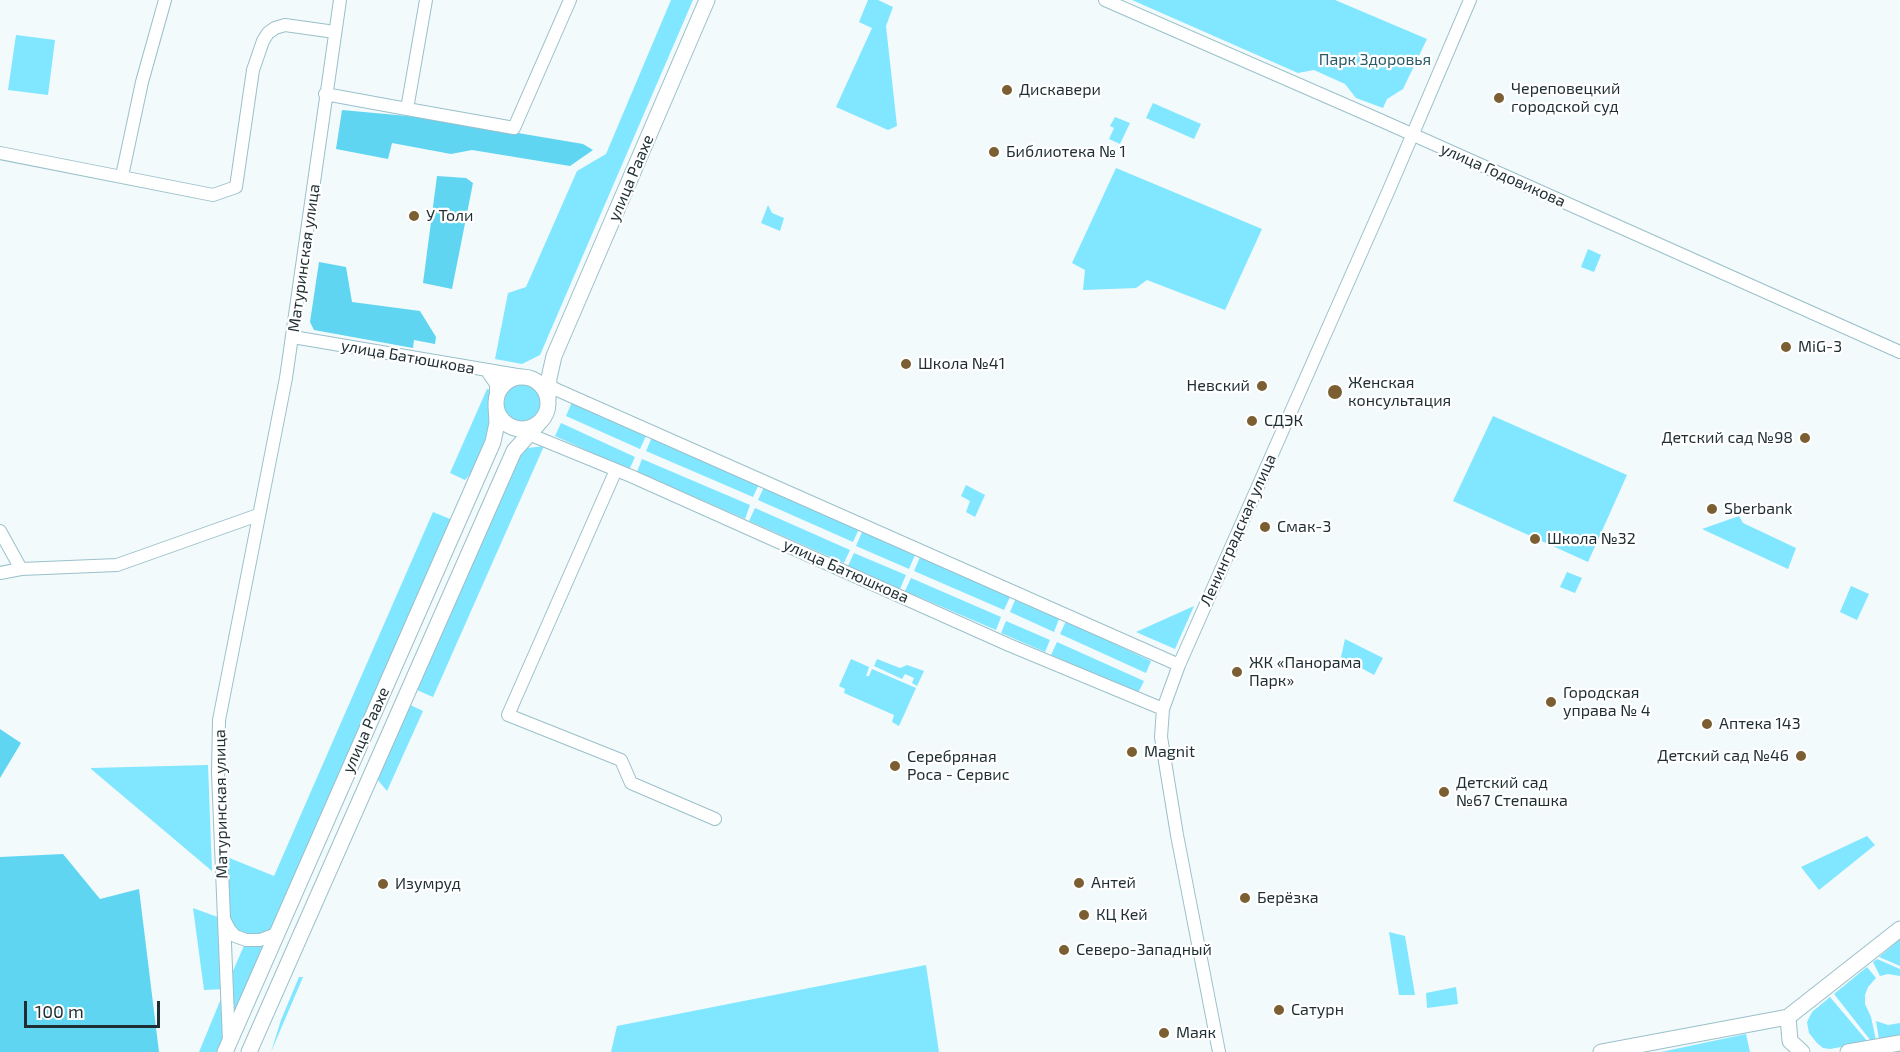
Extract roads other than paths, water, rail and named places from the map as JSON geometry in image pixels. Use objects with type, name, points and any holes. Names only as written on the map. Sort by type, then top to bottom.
[{"type":"main road","name":"улица Раахе","points":[[249,1052],[514,451],[527,428],[545,414],[539,386],[708,0]]},
{"type":"main road","points":[[527,428],[502,420],[496,402],[500,388],[514,378],[539,386],[541,371],[554,356]]},
{"type":"main road","name":"улица Раахе","points":[[227,1047],[493,442],[497,423],[496,402]]},
{"type":"main road","points":[[1601,1052],[1788,1017],[1900,929]]},
{"type":"main road","points":[[1788,1017],[1790,1041],[1802,1052]]},
{"type":"main road","points":[[1848,1052],[1900,1042]]},
{"type":"street","points":[[122,176],[142,82],[165,0]]},
{"type":"street","name":"Матуринская улица","points":[[227,1047],[218,772],[219,720],[258,515],[279,424],[340,0]]},
{"type":"street","points":[[407,109],[426,0]]},
{"type":"street","points":[[325,94],[514,128],[570,0]]},
{"type":"street","name":"улица Годовикова","points":[[1105,0],[1900,352]]},
{"type":"street","name":"Ленинградская улица","points":[[1219,1052],[1176,829],[1161,737],[1162,710],[1179,665],[1470,0]]},
{"type":"street","points":[[0,153],[213,195],[236,187],[253,70],[263,41],[275,28],[285,25],[335,32]]},
{"type":"street","name":"улица Батюшкова","points":[[293,337],[488,371],[539,386],[1179,665]]},
{"type":"street","points":[[488,371],[496,384],[496,402]]},
{"type":"street","name":"улица Батюшкова","points":[[527,428],[1009,645],[1162,710]]},
{"type":"street","points":[[616,470],[508,716],[621,760],[631,783],[715,819]]},
{"type":"street","points":[[0,573],[21,569],[117,565],[258,515]]},
{"type":"street","points":[[0,531],[21,569]]},
{"type":"street","points":[[224,919],[235,936],[246,940],[260,940],[276,934]]},
{"type":"place","name":"Дискавери","points":[[1007,90]]},
{"type":"place","name":"Череповецкий городской суд","points":[[1499,98]]},
{"type":"place","name":"Библиотека № 1","points":[[994,152]]},
{"type":"place","name":"У Толи","points":[[414,216]]},
{"type":"place","name":"MiG-3","points":[[1786,347]]},
{"type":"place","name":"Школа №41","points":[[906,364]]},
{"type":"place","name":"Невский","points":[[1262,386]]},
{"type":"place","name":"Женская консультация","points":[[1335,392]]},
{"type":"place","name":"СДЭК","points":[[1252,421]]},
{"type":"place","name":"Детский сад №98","points":[[1805,438]]},
{"type":"place","name":"Sberbank","points":[[1712,509]]},
{"type":"place","name":"Смак-3","points":[[1265,527]]},
{"type":"place","name":"Школа №32","points":[[1535,539]]},
{"type":"place","name":"ЖК «Панорама Парк»","points":[[1237,672]]},
{"type":"place","name":"Городская управа № 4","points":[[1551,702]]},
{"type":"place","name":"Аптека 143","points":[[1707,724]]},
{"type":"place","name":"Magnit","points":[[1132,752]]},
{"type":"place","name":"Детский сад №46","points":[[1801,756]]},
{"type":"place","name":"Серебряная Роса - Сервис","points":[[895,766]]},
{"type":"place","name":"Детский сад №67 Степашка","points":[[1444,792]]},
{"type":"place","name":"Антей","points":[[1079,883]]},
{"type":"place","name":"Изумруд","points":[[383,884]]},
{"type":"place","name":"Берёзка","points":[[1245,898]]},
{"type":"place","name":"КЦ Кей","points":[[1084,915]]},
{"type":"place","name":"Северо-Западный","points":[[1064,950]]},
{"type":"place","name":"Сатурн","points":[[1279,1010]]},
{"type":"place","name":"Маяк","points":[[1164,1033]]},
{"type":"park label","name":"Парк Здоровья","points":[[1375,60]]}]
